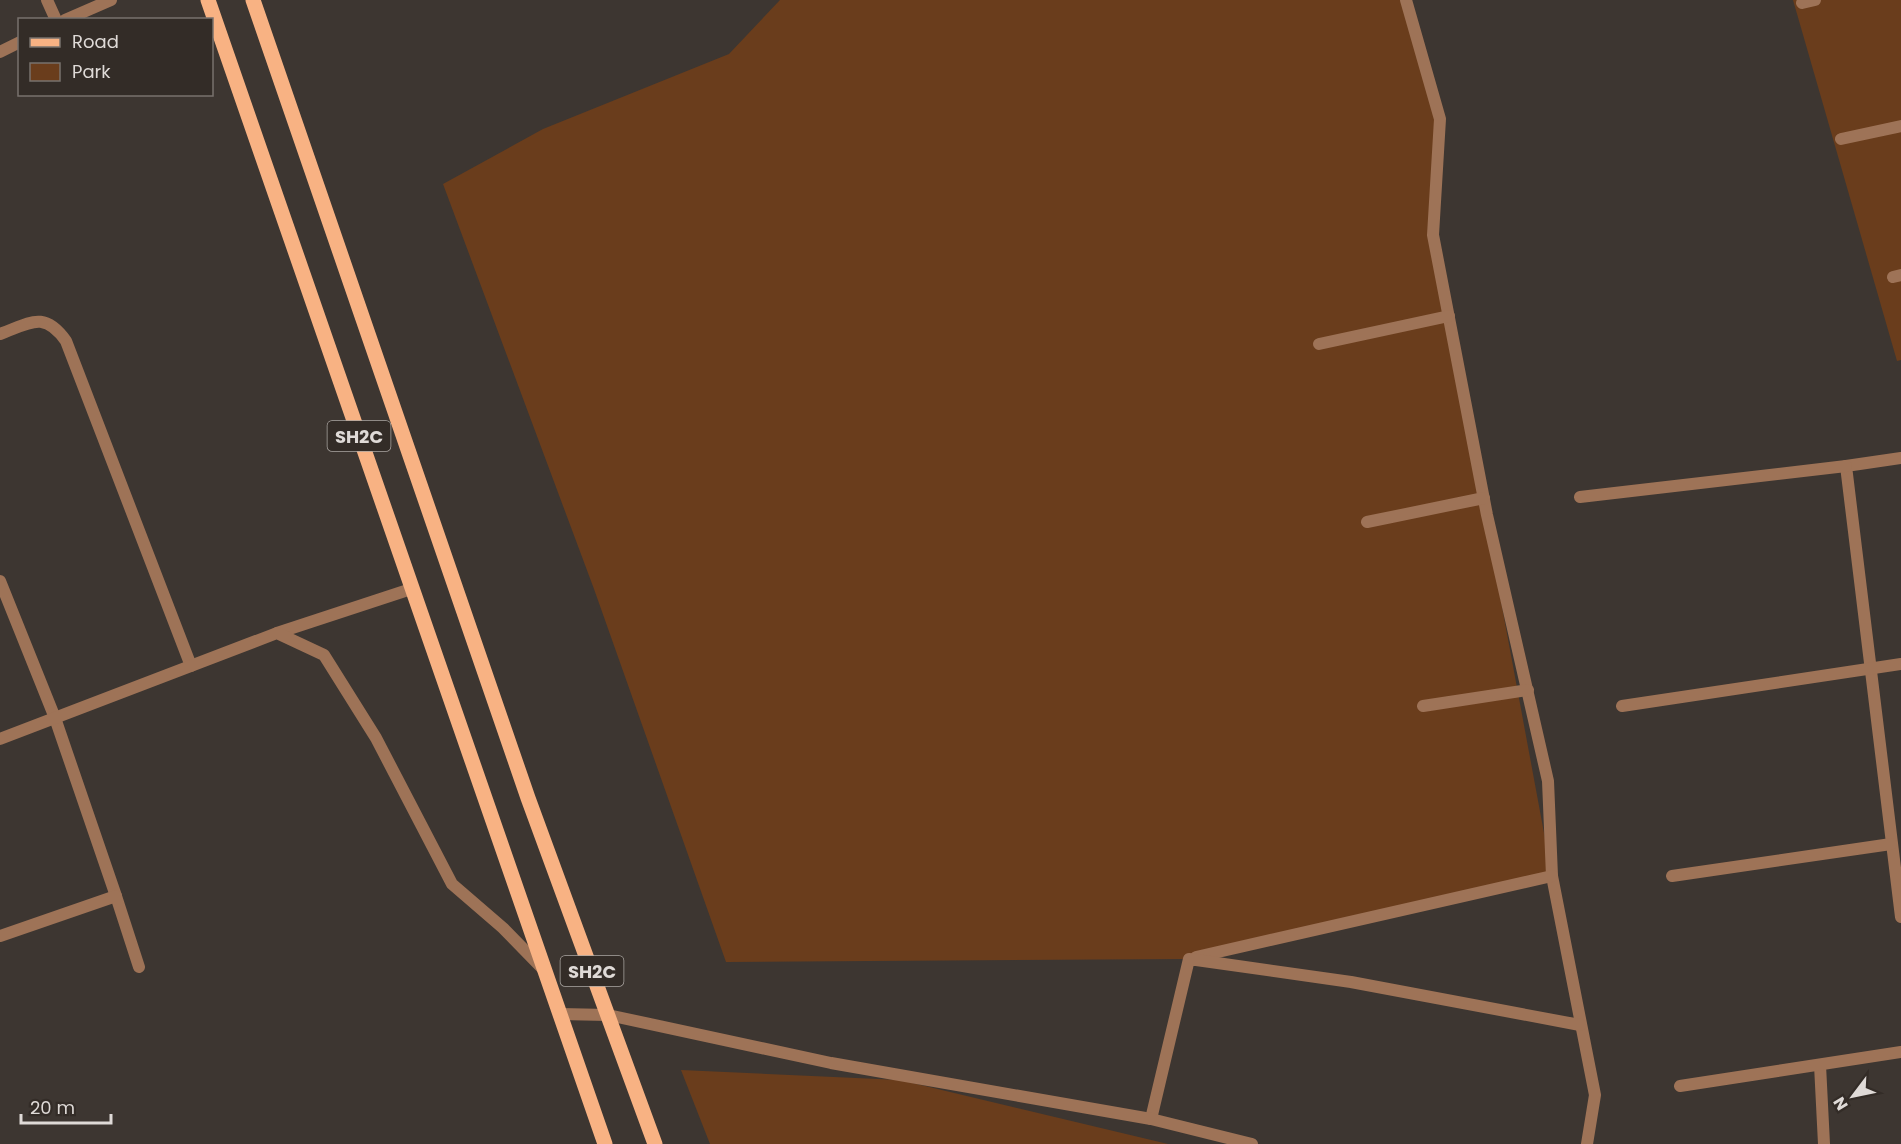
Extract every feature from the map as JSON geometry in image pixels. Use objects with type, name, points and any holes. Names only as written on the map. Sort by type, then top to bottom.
[{"type":"main road","name":"SH2C","points":[[208,0],[411,589],[606,1144]]},
{"type":"main road","name":"SH2C","points":[[253,0],[528,798],[655,1144]]},
{"type":"street","points":[[47,0],[55,18]]},
{"type":"street","points":[[70,18],[111,0]]},
{"type":"street","points":[[1406,0],[1440,119],[1433,235],[1484,498],[1548,781],[1552,876],[1595,1095],[1587,1144]]},
{"type":"street","points":[[0,52],[18,43]]},
{"type":"street","points":[[1842,139],[1901,126]]},
{"type":"street","points":[[1319,344],[1449,316]]},
{"type":"street","points":[[0,334],[38,320],[56,327],[66,341],[191,666]]},
{"type":"street","points":[[1580,497],[1901,458]]},
{"type":"street","points":[[1846,466],[1901,917]]},
{"type":"street","points":[[1367,522],[1484,498]]},
{"type":"street","points":[[0,581],[55,718],[139,967]]},
{"type":"street","points":[[0,739],[277,633],[411,589]]},
{"type":"street","points":[[277,633],[324,655],[376,738],[452,884],[503,928],[544,970]]},
{"type":"street","points":[[1622,706],[1901,664]]},
{"type":"street","points":[[1423,706],[1528,690]]},
{"type":"street","points":[[1672,876],[1891,844]]},
{"type":"street","points":[[1189,959],[1552,876]]},
{"type":"street","points":[[0,936],[116,896]]},
{"type":"street","points":[[1151,1119],[1189,959]]},
{"type":"street","points":[[1189,959],[1352,982],[1580,1025]]},
{"type":"street","points":[[560,1014],[608,1015],[831,1063],[1151,1119],[1252,1144]]},
{"type":"street","points":[[1680,1086],[1901,1052]]},
{"type":"street","points":[[1820,1065],[1824,1144]]},
{"type":"green space","points":[[780,0],[1406,0],[1440,119],[1433,235],[1552,876],[1189,959],[726,962],[594,589],[443,184],[543,129],[729,54]]},
{"type":"green space","points":[[1793,0],[1901,0],[1901,360],[1897,361]]},
{"type":"green space","points":[[681,1070],[900,1080],[1168,1144],[710,1144]]}]
